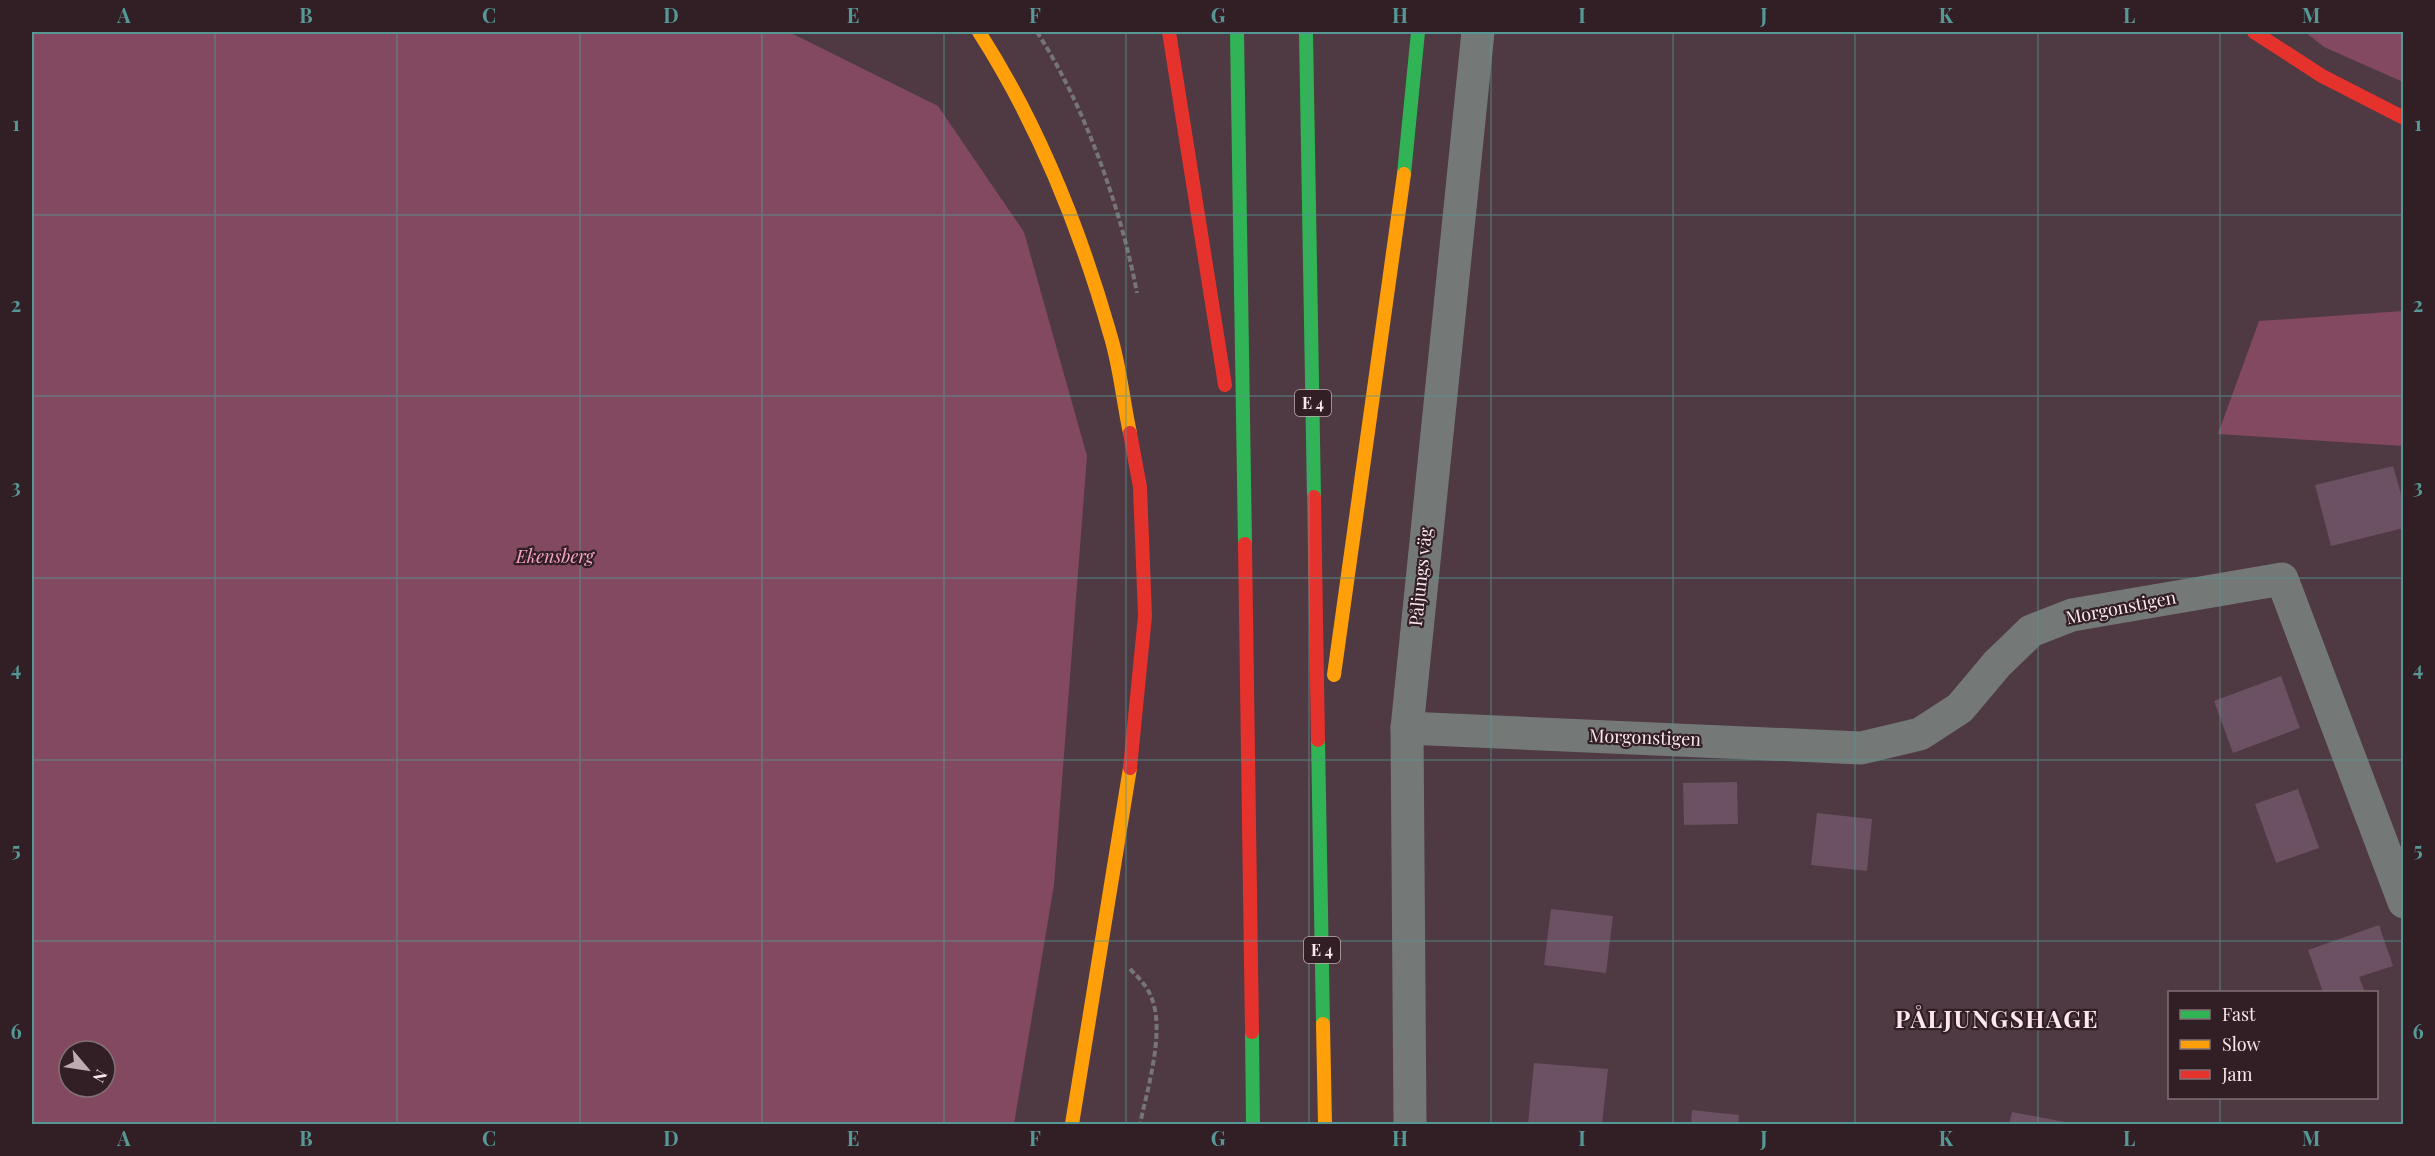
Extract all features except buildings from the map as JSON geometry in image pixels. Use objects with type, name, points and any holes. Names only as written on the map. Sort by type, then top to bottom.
[{"type":"main road","points":[[979,32],[1006,74],[1067,204],[1111,336],[1140,487],[1144,616],[1131,761],[1094,976],[1072,1125]]},
{"type":"main road","points":[[1169,32],[1244,508]]},
{"type":"main road","points":[[1237,32],[1253,1125]]},
{"type":"main road","name":"E 4","points":[[1306,32],[1325,1125]]},
{"type":"main road","points":[[1320,775],[1400,213],[1418,32]]},
{"type":"main road","points":[[2254,32],[2322,76],[2403,118]]},
{"type":"street","name":"Påljungs väg","points":[[1410,1125],[1407,728],[1478,32]]},
{"type":"street","name":"Morgonstigen","points":[[1407,728],[1861,748],[1920,734],[1960,708],[1997,664],[2031,631],[2072,615],[2282,579],[2403,902]]},
{"type":"path","points":[[1126,964],[1149,993],[1156,1022],[1140,1125]]},
{"type":"green space","name":"Ekensberg","points":[[32,32],[789,32],[938,106],[1024,232],[1087,456],[1054,885],[1014,1124],[32,1124]]},
{"type":"green space","points":[[2305,32],[2403,32],[2403,82],[2324,47]]},
{"type":"green space","points":[[2403,311],[2403,446],[2218,434],[2259,321]]},
{"type":"traffic: fast","points":[[1237,32],[1245,544]]},
{"type":"traffic: fast","points":[[1306,32],[1314,497]]},
{"type":"traffic: fast","points":[[1404,174],[1418,32]]},
{"type":"traffic: fast","points":[[1318,740],[1323,1024]]},
{"type":"traffic: fast","points":[[1252,1032],[1253,1124]]},
{"type":"traffic: slow","points":[[979,32],[1020,103],[1071,217],[1113,346],[1130,433]]},
{"type":"traffic: slow","points":[[1334,675],[1404,174]]},
{"type":"traffic: slow","points":[[1072,1124],[1130,768]]},
{"type":"traffic: slow","points":[[1323,1024],[1325,1124]]},
{"type":"traffic: jam","points":[[1169,32],[1225,385]]},
{"type":"traffic: jam","points":[[2254,32],[2322,76],[2404,118]]},
{"type":"traffic: jam","points":[[1130,433],[1140,487],[1145,616],[1130,768]]},
{"type":"traffic: jam","points":[[1314,497],[1318,740]]},
{"type":"traffic: jam","points":[[1245,544],[1252,1032]]},
{"type":"district","name":"PÅLJUNGSHAGE","points":[[1997,1020]]}]
